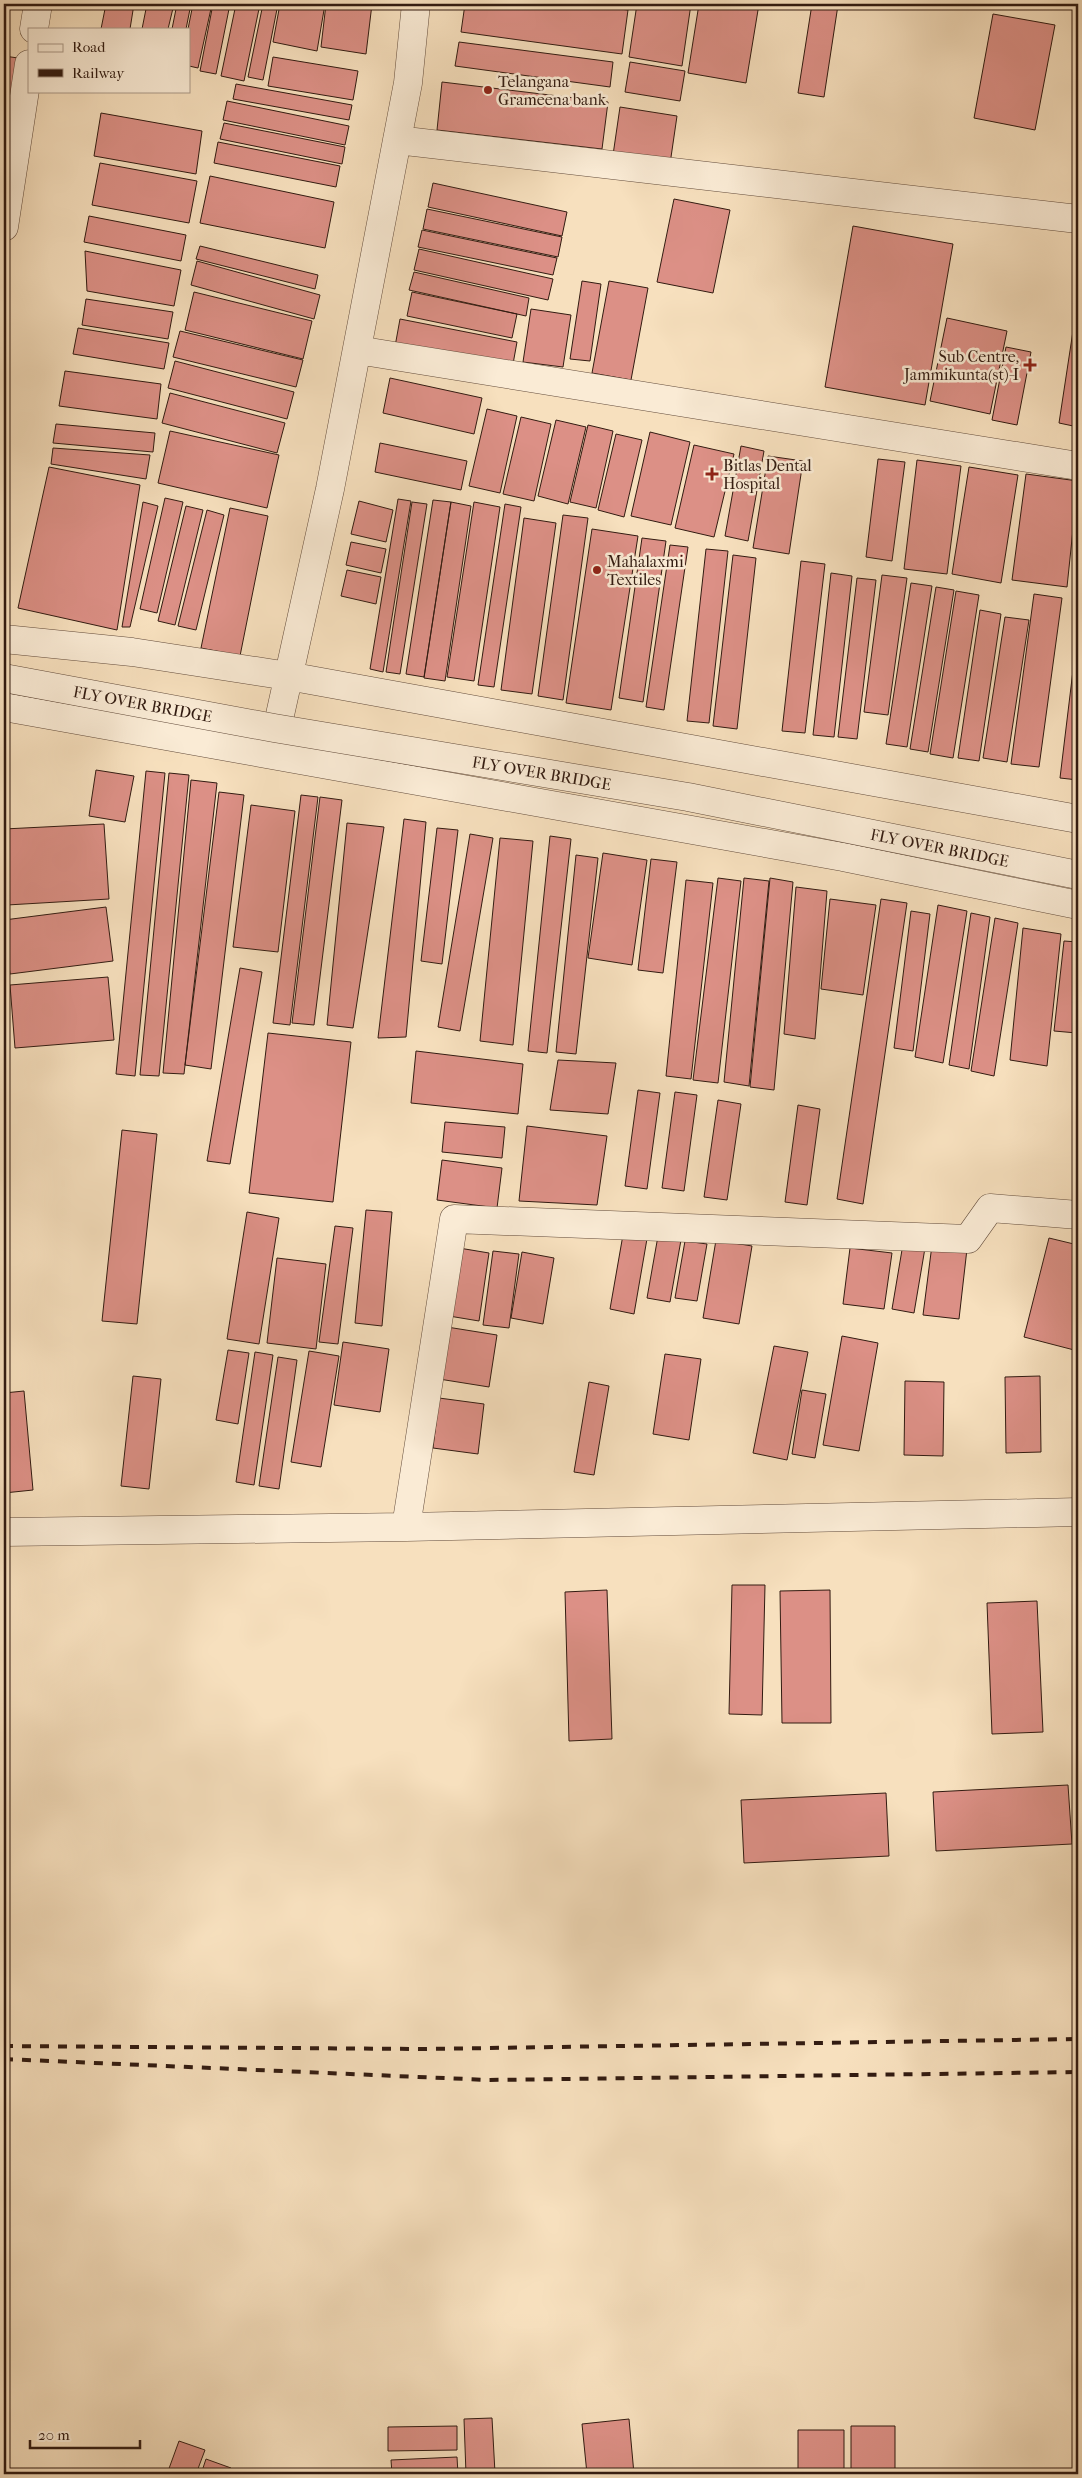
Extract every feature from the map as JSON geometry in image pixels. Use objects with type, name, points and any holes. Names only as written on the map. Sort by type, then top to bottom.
[{"type":"street","points":[[34,28],[38,4]]},
{"type":"street","points":[[272,755],[330,489],[357,350],[408,83],[416,4]]},
{"type":"street","points":[[4,227],[28,71]]},
{"type":"street","points":[[397,140],[1078,219]]},
{"type":"street","points":[[357,350],[1078,466]]},
{"type":"street","points":[[4,638],[132,652],[288,676],[1078,819]]},
{"type":"street","name":"FLY OVER BRIDGE","points":[[4,678],[274,728],[688,797],[1078,875]]},
{"type":"street","points":[[4,707],[843,857],[1078,905]]},
{"type":"street","points":[[406,1527],[454,1219],[968,1239],[990,1208],[1078,1215]]},
{"type":"street","points":[[4,1532],[406,1527],[1078,1512]]},
{"type":"building","points":[[106,4],[134,4],[130,28],[101,28]]},
{"type":"building","points":[[147,4],[174,4],[168,28],[142,28]]},
{"type":"building","points":[[177,4],[191,4],[186,28],[172,28]]},
{"type":"building","points":[[193,4],[212,4],[198,68],[190,66],[190,28],[188,28]]},
{"type":"building","points":[[213,4],[230,4],[216,74],[200,71]]},
{"type":"building","points":[[236,4],[260,4],[244,81],[221,76]]},
{"type":"building","points":[[263,4],[278,4],[263,80],[248,77]]},
{"type":"building","points":[[280,4],[325,4],[317,51],[273,42]]},
{"type":"building","points":[[326,4],[372,4],[366,54],[321,47]]},
{"type":"building","points":[[465,4],[579,4],[628,10],[622,54],[461,32]]},
{"type":"building","points":[[599,4],[631,4],[630,8]]},
{"type":"building","points":[[637,4],[691,4],[682,66],[629,57]]},
{"type":"building","points":[[699,4],[759,4],[746,83],[688,73]]},
{"type":"building","points":[[812,4],[838,5],[824,97],[798,93]]},
{"type":"building","points":[[993,14],[1055,25],[1035,130],[974,118]]},
{"type":"building","points":[[459,42],[613,62],[610,87],[455,66]]},
{"type":"building","points":[[4,56],[18,58],[4,156]]},
{"type":"building","points":[[273,57],[358,71],[353,100],[268,86]]},
{"type":"building","points":[[630,62],[685,71],[680,101],[625,92]]},
{"type":"building","points":[[442,82],[608,102],[602,149],[437,130]]},
{"type":"building","points":[[236,84],[352,105],[349,120],[233,99]]},
{"type":"building","points":[[227,101],[349,126],[345,145],[223,120]]},
{"type":"building","points":[[620,107],[677,116],[670,164],[613,155]]},
{"type":"building","points":[[101,113],[202,131],[196,174],[94,156]]},
{"type":"building","points":[[224,123],[345,147],[342,164],[220,139]]},
{"type":"building","points":[[218,142],[340,166],[336,187],[214,163]]},
{"type":"building","points":[[100,163],[197,181],[189,223],[92,205]]},
{"type":"building","points":[[210,176],[334,202],[325,248],[200,223]]},
{"type":"building","points":[[433,183],[567,212],[562,236],[428,207]]},
{"type":"building","points":[[674,199],[730,210],[713,293],[657,282]]},
{"type":"building","points":[[427,209],[562,237],[558,257],[423,229]]},
{"type":"building","points":[[89,216],[186,235],[181,261],[84,242]]},
{"type":"building","points":[[853,226],[953,244],[925,405],[825,387]]},
{"type":"building","points":[[422,230],[557,258],[553,275],[418,247]]},
{"type":"building","points":[[200,246],[318,275],[315,289],[196,259]]},
{"type":"building","points":[[419,249],[553,279],[548,300],[414,270]]},
{"type":"building","points":[[85,251],[181,270],[174,306],[87,291]]},
{"type":"building","points":[[197,261],[320,295],[314,319],[191,285]]},
{"type":"building","points":[[414,272],[529,298],[526,316],[409,290]]},
{"type":"building","points":[[582,281],[601,284],[590,361],[570,359]]},
{"type":"building","points":[[609,281],[648,288],[631,380],[592,373]]},
{"type":"building","points":[[194,292],[312,321],[303,359],[185,330]]},
{"type":"building","points":[[412,292],[517,314],[512,338],[407,316]]},
{"type":"building","points":[[1078,298],[1078,427],[1059,423]]},
{"type":"building","points":[[86,299],[173,312],[168,339],[82,325]]},
{"type":"building","points":[[531,309],[571,315],[563,367],[523,362]]},
{"type":"building","points":[[947,318],[1007,331],[990,414],[930,401]]},
{"type":"building","points":[[400,319],[517,342],[511,375],[394,352]]},
{"type":"building","points":[[78,328],[169,343],[164,369],[73,354]]},
{"type":"building","points":[[180,331],[303,360],[296,387],[173,357]]},
{"type":"building","points":[[1006,347],[1031,352],[1017,425],[992,420]]},
{"type":"building","points":[[175,361],[294,392],[287,419],[168,388]]},
{"type":"building","points":[[65,371],[161,384],[157,419],[59,406]]},
{"type":"building","points":[[390,378],[482,398],[474,434],[383,413]]},
{"type":"building","points":[[170,393],[285,423],[277,453],[162,423]]},
{"type":"building","points":[[487,409],[517,416],[500,493],[469,486]]},
{"type":"building","points":[[521,417],[551,424],[534,501],[503,494]]},
{"type":"building","points":[[556,420],[586,427],[568,504],[538,496]]},
{"type":"building","points":[[56,424],[155,433],[153,452],[53,443]]},
{"type":"building","points":[[588,425],[613,431],[596,508],[570,502]]},
{"type":"building","points":[[170,431],[279,455],[267,508],[158,483]]},
{"type":"building","points":[[650,432],[690,442],[671,525],[631,516]]},
{"type":"building","points":[[616,434],[642,440],[624,517],[598,510]]},
{"type":"building","points":[[380,443],[467,461],[461,490],[375,472]]},
{"type":"building","points":[[694,445],[734,454],[714,537],[675,528]]},
{"type":"building","points":[[741,446],[764,451],[748,541],[725,536]]},
{"type":"building","points":[[53,448],[150,455],[146,479],[51,464]]},
{"type":"building","points":[[768,456],[803,461],[789,554],[753,548]]},
{"type":"building","points":[[878,459],[905,462],[892,561],[866,557]]},
{"type":"building","points":[[917,460],[961,466],[947,574],[904,569]]},
{"type":"building","points":[[49,467],[140,485],[117,630],[18,608]]},
{"type":"building","points":[[969,467],[1018,475],[1001,583],[952,574]]},
{"type":"building","points":[[1026,474],[1078,481],[1067,587],[1012,580]]},
{"type":"building","points":[[165,498],[183,502],[157,613],[140,609]]},
{"type":"building","points":[[398,499],[411,501],[383,672],[370,669]]},
{"type":"building","points":[[433,500],[451,502],[424,677],[406,674]]},
{"type":"building","points":[[359,501],[393,510],[386,542],[351,534]]},
{"type":"building","points":[[143,502],[158,506],[130,627],[122,627]]},
{"type":"building","points":[[412,502],[427,504],[400,674],[386,672]]},
{"type":"building","points":[[451,502],[471,506],[445,681],[424,678]]},
{"type":"building","points":[[474,502],[500,507],[474,681],[447,677]]},
{"type":"building","points":[[505,504],[521,507],[494,687],[478,685]]},
{"type":"building","points":[[186,506],[203,510],[175,625],[158,621]]},
{"type":"building","points":[[230,508],[268,516],[240,656],[201,648]]},
{"type":"building","points":[[207,510],[224,515],[196,630],[178,626]]},
{"type":"building","points":[[563,515],[588,518],[563,700],[538,696]]},
{"type":"building","points":[[524,518],[556,523],[532,694],[501,690]]},
{"type":"building","points":[[592,529],[638,536],[611,710],[566,703]]},
{"type":"building","points":[[642,538],[666,541],[643,702],[619,698]]},
{"type":"building","points":[[351,542],[386,549],[381,573],[346,565]]},
{"type":"building","points":[[670,545],[688,547],[664,710],[646,707]]},
{"type":"building","points":[[706,549],[728,551],[709,723],[687,721]]},
{"type":"building","points":[[733,555],[756,558],[737,729],[713,726]]},
{"type":"building","points":[[801,561],[825,564],[805,733],[782,731]]},
{"type":"building","points":[[347,570],[381,577],[376,604],[341,596]]},
{"type":"building","points":[[831,573],[852,576],[834,737],[813,735]]},
{"type":"building","points":[[882,575],[907,578],[888,715],[864,712]]},
{"type":"building","points":[[857,578],[876,580],[857,739],[838,737]]},
{"type":"building","points":[[911,583],[932,586],[907,747],[886,744]]},
{"type":"building","points":[[936,587],[954,590],[928,752],[910,749]]},
{"type":"building","points":[[956,591],[979,595],[953,758],[930,754]]},
{"type":"building","points":[[1034,594],[1062,598],[1039,767],[1011,764]]},
{"type":"building","points":[[980,610],[1001,614],[979,761],[958,758]]},
{"type":"building","points":[[1005,617],[1029,620],[1007,762],[983,758]]},
{"type":"building","points":[[1078,629],[1078,780],[1060,778]]},
{"type":"building","points":[[96,770],[134,776],[125,822],[89,816]]},
{"type":"building","points":[[146,771],[165,773],[135,1076],[116,1074]]},
{"type":"building","points":[[169,773],[189,775],[159,1076],[140,1075]]},
{"type":"building","points":[[191,780],[217,783],[184,1074],[163,1073]]},
{"type":"building","points":[[219,792],[244,795],[211,1069],[185,1065]]},
{"type":"building","points":[[301,795],[318,797],[290,1025],[273,1023]]},
{"type":"building","points":[[320,797],[342,800],[314,1025],[292,1023]]},
{"type":"building","points":[[251,805],[295,811],[278,952],[233,947]]},
{"type":"building","points":[[404,819],[426,822],[406,1037],[378,1038]]},
{"type":"building","points":[[347,823],[384,827],[353,1028],[327,1025]]},
{"type":"building","points":[[104,824],[109,899],[7,905],[4,829]]},
{"type":"building","points":[[437,828],[458,830],[442,964],[421,961]]},
{"type":"building","points":[[470,834],[493,838],[460,1031],[438,1027]]},
{"type":"building","points":[[550,836],[571,839],[547,1053],[528,1051]]},
{"type":"building","points":[[500,838],[533,841],[513,1045],[480,1041]]},
{"type":"building","points":[[603,853],[647,860],[632,965],[588,958]]},
{"type":"building","points":[[576,855],[598,858],[576,1054],[556,1052]]},
{"type":"building","points":[[651,859],[677,862],[663,973],[638,970]]},
{"type":"building","points":[[718,878],[741,881],[718,1083],[693,1080]]},
{"type":"building","points":[[744,878],[769,881],[749,1086],[724,1082]]},
{"type":"building","points":[[770,878],[793,882],[774,1090],[750,1087]]},
{"type":"building","points":[[686,880],[713,883],[691,1079],[666,1076]]},
{"type":"building","points":[[796,887],[827,891],[815,1039],[784,1034]]},
{"type":"building","points":[[830,899],[876,905],[863,995],[821,989]]},
{"type":"building","points":[[881,899],[907,903],[863,1204],[837,1199]]},
{"type":"building","points":[[938,905],[967,911],[943,1063],[915,1057]]},
{"type":"building","points":[[106,907],[113,961],[10,974],[4,920]]},
{"type":"building","points":[[911,911],[930,914],[913,1051],[894,1048]]},
{"type":"building","points":[[971,913],[990,917],[969,1069],[949,1065]]},
{"type":"building","points":[[995,918],[1018,923],[994,1076],[971,1071]]},
{"type":"building","points":[[1023,928],[1061,934],[1047,1066],[1010,1060]]},
{"type":"building","points":[[1064,941],[1078,942],[1077,1033],[1054,1031]]},
{"type":"building","points":[[240,968],[262,972],[230,1164],[207,1161]]},
{"type":"building","points":[[108,977],[114,1040],[15,1048],[10,985]]},
{"type":"building","points":[[268,1033],[351,1042],[333,1202],[249,1193]]},
{"type":"building","points":[[416,1051],[523,1064],[518,1114],[411,1103]]},
{"type":"building","points":[[558,1060],[616,1063],[608,1114],[550,1110]]},
{"type":"building","points":[[638,1090],[660,1093],[647,1189],[625,1186]]},
{"type":"building","points":[[675,1092],[697,1095],[684,1191],[662,1188]]},
{"type":"building","points":[[718,1100],[741,1104],[727,1200],[704,1197]]},
{"type":"building","points":[[798,1105],[820,1109],[807,1205],[785,1202]]},
{"type":"building","points":[[445,1122],[505,1127],[502,1158],[442,1152]]},
{"type":"building","points":[[527,1126],[607,1136],[597,1205],[519,1201]]},
{"type":"building","points":[[122,1130],[157,1134],[137,1324],[102,1321]]},
{"type":"building","points":[[442,1160],[502,1168],[497,1208],[437,1200]]},
{"type":"building","points":[[366,1210],[392,1212],[382,1326],[355,1323]]},
{"type":"building","points":[[247,1212],[279,1218],[259,1344],[227,1339]]},
{"type":"building","points":[[335,1226],[353,1228],[338,1344],[319,1342]]},
{"type":"building","points":[[624,1229],[648,1233],[634,1314],[610,1309]]},
{"type":"building","points":[[658,1236],[681,1240],[670,1302],[647,1298]]},
{"type":"building","points":[[1049,1238],[1078,1245],[1078,1351],[1024,1337]]},
{"type":"building","points":[[716,1240],[752,1246],[739,1324],[703,1318]]},
{"type":"building","points":[[685,1241],[707,1244],[697,1301],[675,1298]]},
{"type":"building","points":[[903,1244],[925,1248],[914,1313],[892,1309]]},
{"type":"building","points":[[932,1245],[967,1249],[959,1319],[923,1315]]},
{"type":"building","points":[[459,1248],[489,1253],[479,1321],[449,1316]]},
{"type":"building","points":[[850,1248],[892,1253],[884,1309],[843,1304]]},
{"type":"building","points":[[493,1251],[519,1254],[509,1328],[483,1325]]},
{"type":"building","points":[[522,1252],[554,1258],[543,1324],[511,1318]]},
{"type":"building","points":[[277,1258],[326,1264],[316,1349],[267,1343]]},
{"type":"building","points":[[447,1327],[497,1335],[489,1387],[439,1379]]},
{"type":"building","points":[[842,1336],[878,1343],[859,1451],[823,1445]]},
{"type":"building","points":[[343,1342],[389,1349],[380,1412],[334,1405]]},
{"type":"building","points":[[774,1346],[808,1352],[787,1460],[753,1453]]},
{"type":"building","points":[[228,1350],[249,1353],[238,1424],[216,1420]]},
{"type":"building","points":[[309,1351],[339,1356],[321,1467],[291,1462]]},
{"type":"building","points":[[255,1352],[273,1355],[254,1485],[236,1482]]},
{"type":"building","points":[[665,1354],[701,1359],[689,1440],[653,1434]]},
{"type":"building","points":[[278,1357],[297,1360],[279,1489],[259,1486]]},
{"type":"building","points":[[133,1376],[161,1379],[149,1489],[121,1486]]},
{"type":"building","points":[[1040,1376],[1041,1452],[1006,1453],[1005,1377]]},
{"type":"building","points":[[905,1381],[944,1382],[943,1456],[904,1455]]},
{"type":"building","points":[[589,1382],[609,1386],[594,1475],[574,1472]]},
{"type":"building","points":[[802,1390],[826,1394],[815,1458],[792,1454]]},
{"type":"building","points":[[24,1391],[33,1490],[4,1493],[4,1393]]},
{"type":"building","points":[[439,1398],[484,1404],[478,1454],[433,1448]]},
{"type":"building","points":[[732,1585],[765,1585],[762,1715],[729,1714]]},
{"type":"building","points":[[607,1590],[612,1739],[569,1741],[565,1592]]},
{"type":"building","points":[[830,1590],[831,1723],[782,1723],[780,1591]]},
{"type":"building","points":[[1037,1601],[1043,1732],[992,1734],[987,1603]]},
{"type":"building","points":[[1074,1606],[1078,1606],[1078,1738]]},
{"type":"building","points":[[1068,1785],[1072,1844],[936,1851],[933,1792]]},
{"type":"building","points":[[886,1793],[889,1856],[744,1863],[741,1800]]},
{"type":"building","points":[[492,2418],[495,2473],[466,2474],[464,2419]]},
{"type":"building","points":[[629,2419],[634,2474],[587,2474],[582,2424]]},
{"type":"building","points":[[457,2426],[457,2450],[388,2451],[388,2427]]},
{"type":"building","points":[[851,2426],[895,2426],[895,2474],[851,2474]]},
{"type":"building","points":[[798,2430],[844,2430],[844,2474],[798,2474]]},
{"type":"building","points":[[179,2441],[205,2450],[196,2474],[167,2474]]},
{"type":"building","points":[[457,2457],[458,2474],[392,2474],[391,2460]]},
{"type":"building","points":[[206,2459],[231,2468],[229,2474],[201,2474]]},
{"type":"railway","points":[[4,2046],[424,2049],[1078,2039]]},
{"type":"railway","points":[[4,2059],[489,2080],[1078,2072]]},
{"type":"place","name":"Telangana Grameena bank","points":[[488,90]]},
{"type":"place","name":"Sub Centre, Jammikunta(st)-I","points":[[1030,365]]},
{"type":"place","name":"Bitlas Dental Hospital","points":[[712,474]]},
{"type":"place","name":"Mahalaxmi Textiles","points":[[597,570]]}]
